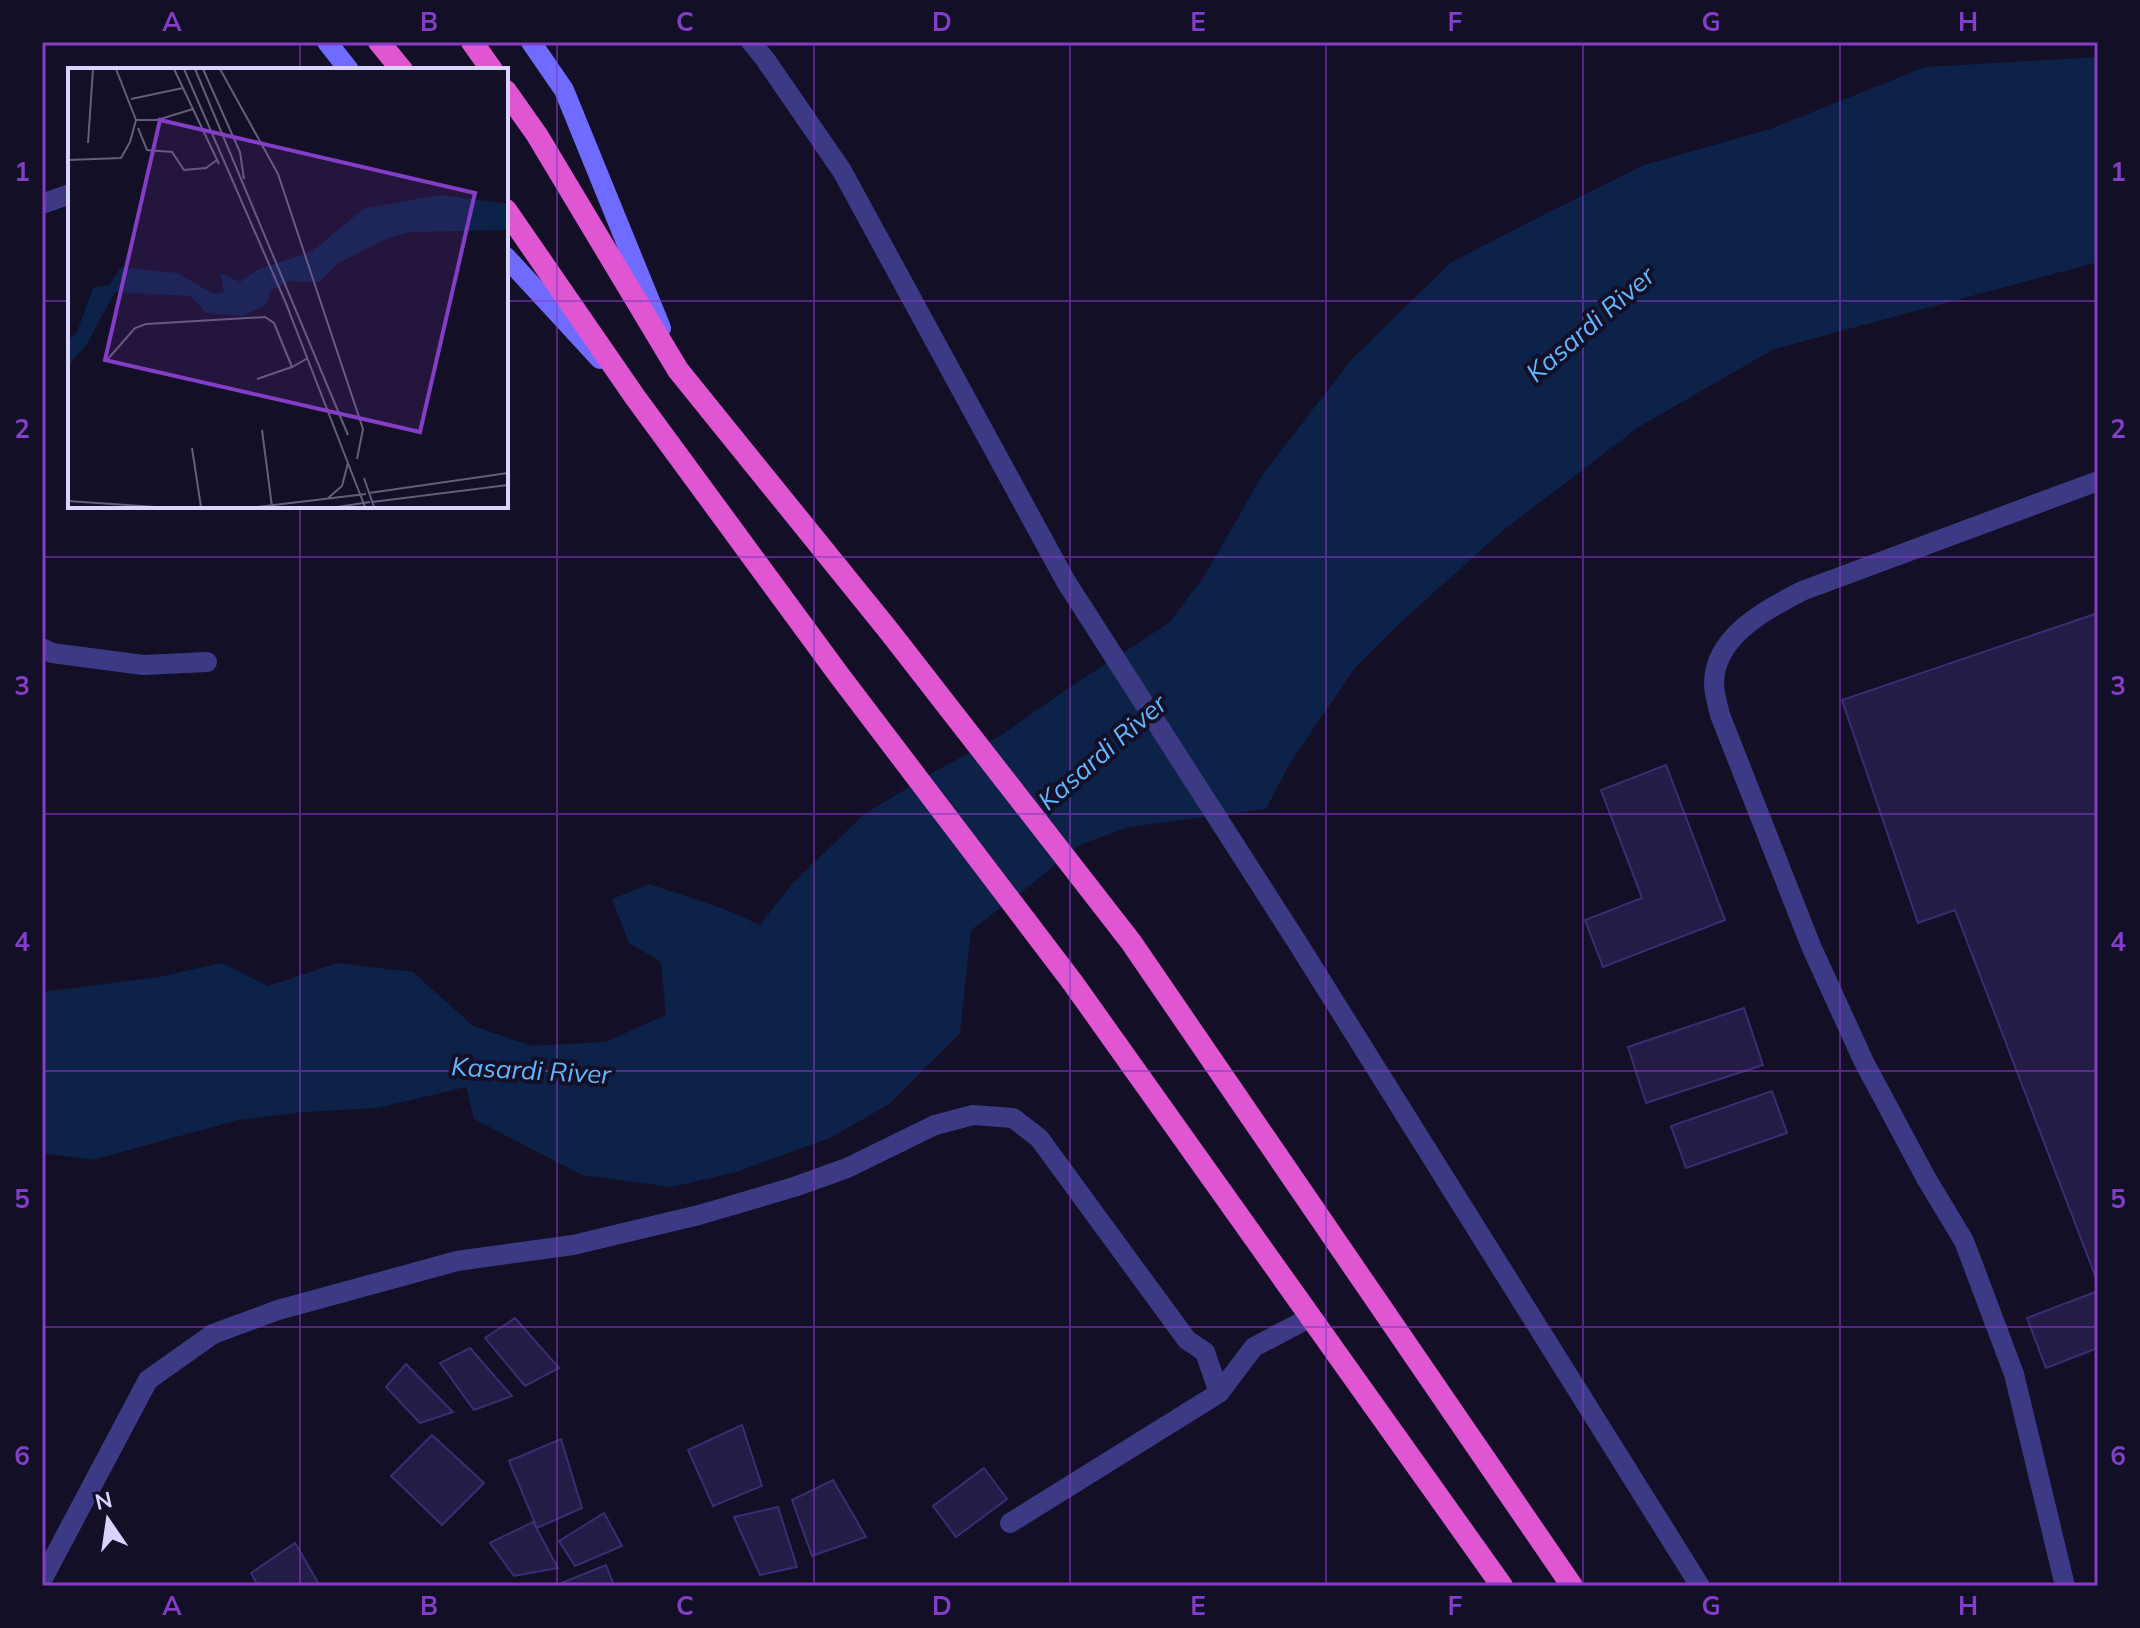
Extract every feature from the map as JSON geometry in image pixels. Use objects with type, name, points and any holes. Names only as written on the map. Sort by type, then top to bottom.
[{"type":"highway","points":[[379,42],[400,68]]},
{"type":"highway","points":[[472,42],[491,68]]},
{"type":"highway","points":[[508,94],[537,135],[678,370],[889,631],[1131,942],[1572,1586]]},
{"type":"highway","points":[[508,213],[635,397],[839,675],[1073,983],[1502,1586]]},
{"type":"main road","points":[[327,42],[347,68]]},
{"type":"main road","points":[[531,42],[564,90],[678,370]]},
{"type":"main road","points":[[508,259],[635,397]]},
{"type":"street","points":[[751,42],[842,171],[1065,580],[1297,942],[1700,1586]]},
{"type":"street","points":[[42,204],[68,195]]},
{"type":"street","points":[[2065,1586],[2014,1374],[1964,1241],[1926,1178],[1864,1062],[1811,946],[1720,715],[1714,683],[1719,660],[1730,640],[1765,611],[1802,591],[2098,481]]},
{"type":"street","points":[[42,648],[52,653],[143,665],[207,662]]},
{"type":"street","points":[[42,1580],[148,1380],[213,1334],[278,1310],[457,1261],[573,1245],[699,1215],[847,1168],[935,1125],[973,1115],[1013,1118],[1039,1138],[1187,1340],[1205,1352],[1219,1393]]},
{"type":"street","points":[[1010,1523],[1219,1393],[1254,1347],[1311,1317]]},
{"type":"water","name":"Kasardi River","points":[[2098,57],[2098,262],[1774,349],[1637,428],[1500,533],[1355,668],[1290,763],[1266,809],[1129,827],[1079,845],[971,930],[960,1033],[889,1104],[830,1138],[736,1172],[672,1187],[582,1175],[474,1119],[466,1087],[377,1108],[238,1120],[92,1160],[42,1153],[42,992],[158,977],[222,963],[268,986],[337,963],[413,972],[473,1026],[532,1046],[605,1042],[666,1015],[661,962],[629,943],[612,899],[649,884],[722,908],[760,925],[791,885],[863,815],[1000,736],[1169,623],[1205,575],[1263,474],[1351,360],[1450,263],[1644,165],[1770,129],[1925,67]]},
{"type":"building","points":[[2098,613],[2098,1283],[1955,910],[1918,923],[1842,700]]},
{"type":"building","points":[[1666,765],[1725,920],[1603,967],[1585,920],[1642,898],[1601,790]]},
{"type":"building","points":[[1744,1008],[1763,1065],[1646,1103],[1628,1047]]},
{"type":"building","points":[[1772,1091],[1787,1133],[1686,1168],[1671,1126]]},
{"type":"building","points":[[2098,1291],[2098,1348],[2046,1368],[2027,1318]]},
{"type":"building","points":[[515,1318],[559,1368],[525,1386],[485,1338]]},
{"type":"building","points":[[470,1348],[512,1396],[474,1410],[440,1363]]},
{"type":"building","points":[[406,1364],[453,1412],[420,1423],[386,1387]]},
{"type":"building","points":[[742,1425],[762,1486],[713,1506],[688,1450]]},
{"type":"building","points":[[432,1435],[484,1483],[442,1525],[391,1476]]},
{"type":"building","points":[[561,1439],[582,1508],[537,1528],[509,1461]]},
{"type":"building","points":[[984,1468],[1007,1499],[956,1537],[933,1506]]},
{"type":"building","points":[[833,1480],[866,1537],[812,1556],[792,1500]]},
{"type":"building","points":[[778,1507],[797,1567],[760,1575],[734,1517]]},
{"type":"building","points":[[604,1513],[622,1546],[575,1566],[559,1541]]},
{"type":"building","points":[[533,1522],[558,1568],[514,1576],[490,1543]]},
{"type":"building","points":[[295,1543],[320,1586],[258,1586],[251,1573]]},
{"type":"building","points":[[606,1565],[614,1586],[554,1586]]}]
